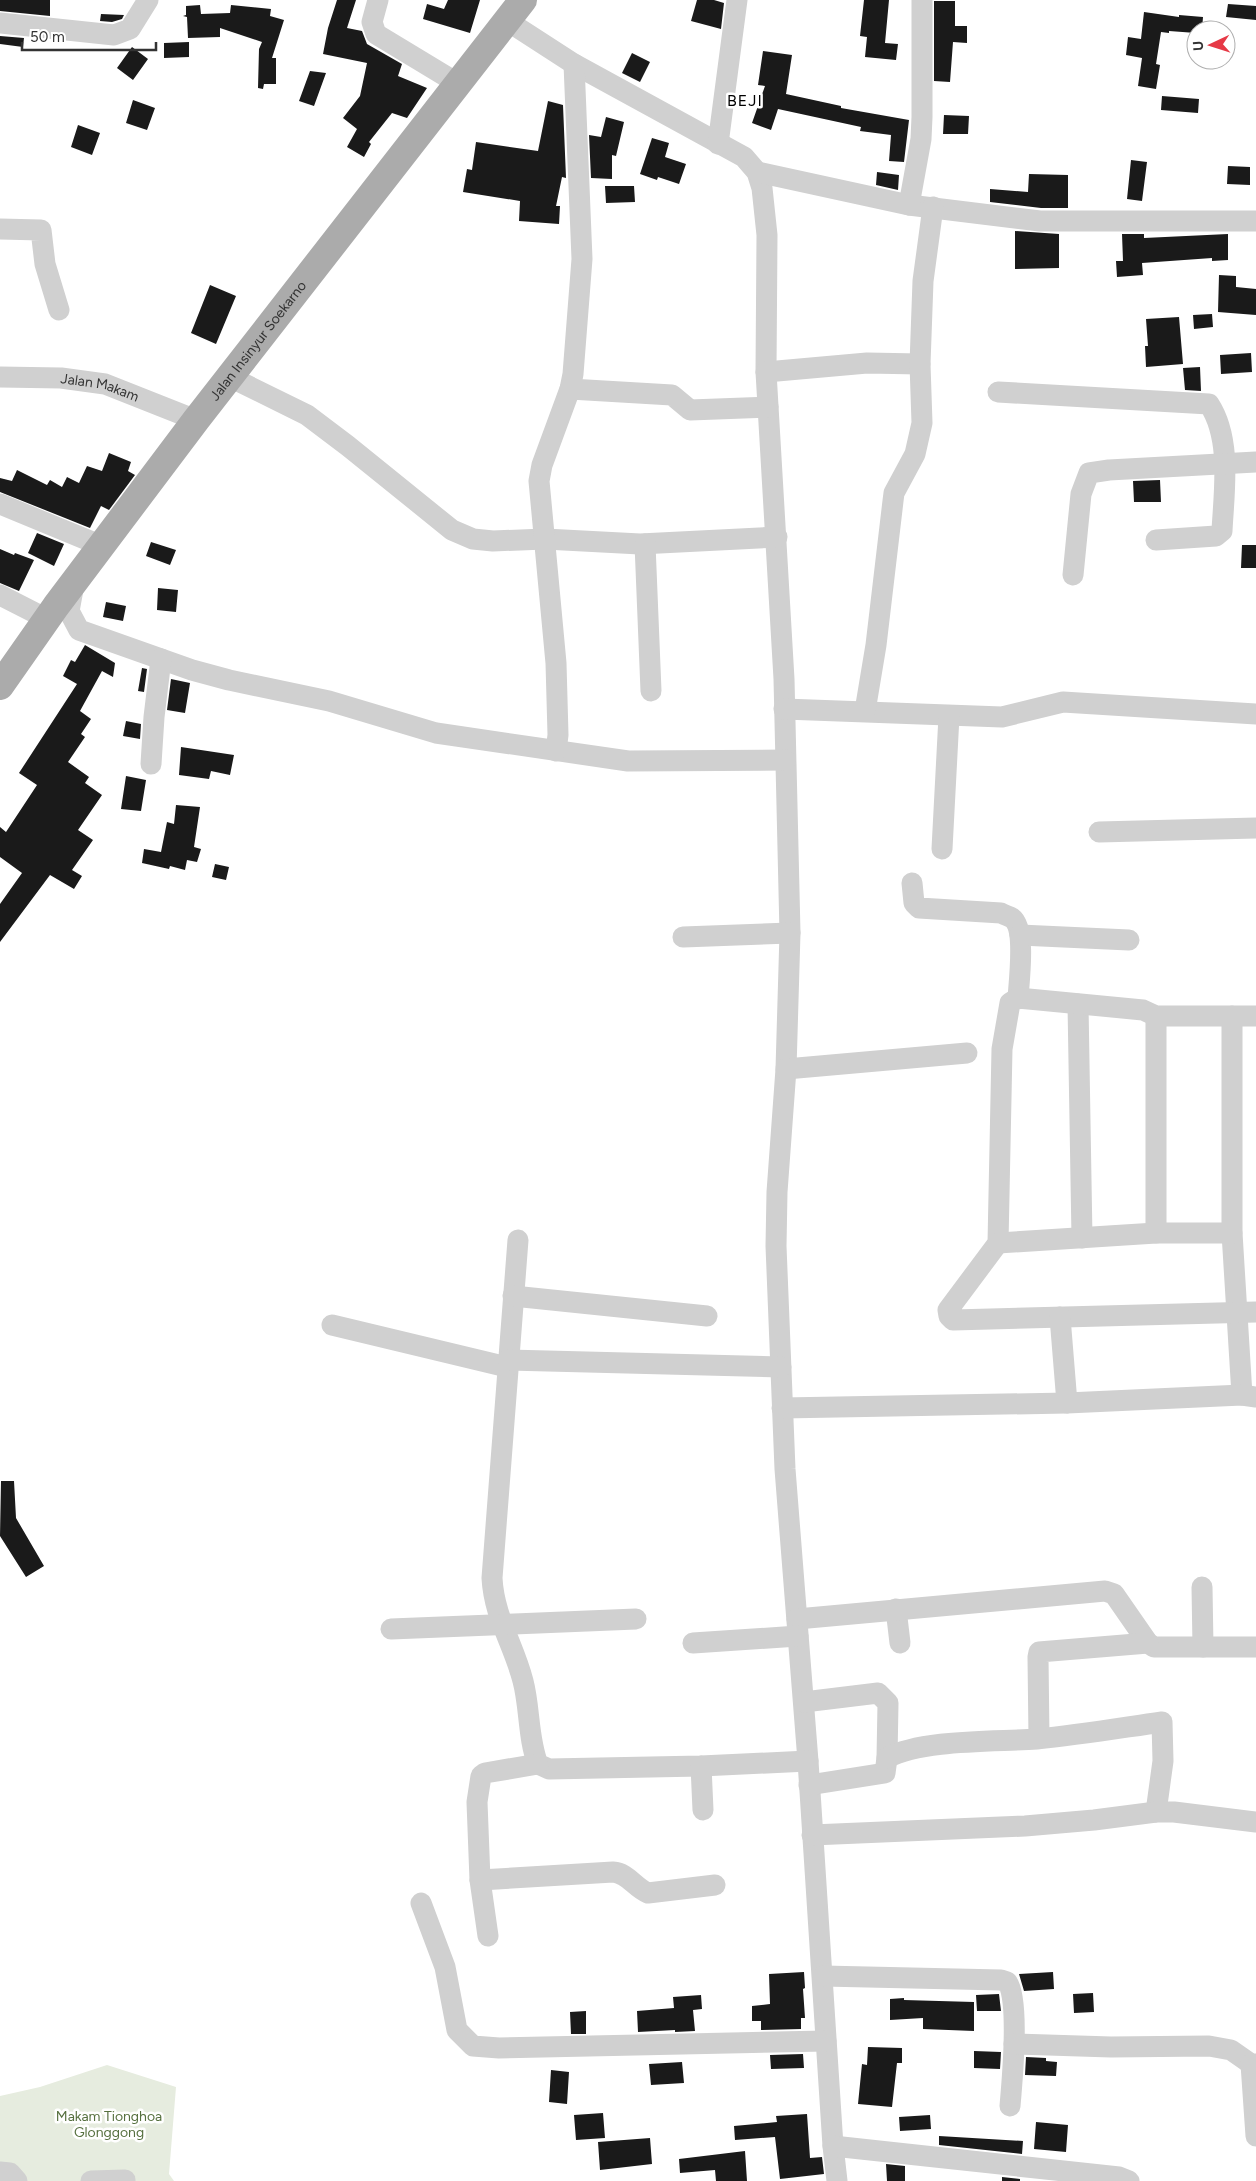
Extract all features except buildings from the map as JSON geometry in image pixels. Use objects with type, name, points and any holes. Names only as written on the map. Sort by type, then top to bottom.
[{"type":"main road","name":"Jalan Insinyur Soekarno","points":[[0,686],[74,582],[196,420],[514,10]]},
{"type":"street","points":[[0,23],[114,36],[130,29],[148,0]]},
{"type":"street","points":[[378,0],[372,22],[376,34],[457,83]]},
{"type":"street","points":[[718,144],[738,0]]},
{"type":"street","points":[[910,204],[921,139],[920,29],[922,0]]},
{"type":"street","points":[[514,10],[574,64],[744,157],[757,172],[762,188],[767,235],[766,372],[777,537],[790,933],[786,1069],[776,1228],[782,1408],[823,1976],[833,2146],[837,2181]]},
{"type":"street","points":[[556,751],[558,735],[556,663],[540,473],[570,389],[573,374],[582,259],[574,64]]},
{"type":"street","points":[[757,172],[910,204],[1040,221],[1256,221]]},
{"type":"street","points":[[865,711],[876,645],[894,493],[915,454],[922,423],[920,364],[923,281],[932,207]]},
{"type":"street","points":[[0,229],[42,230],[45,264],[59,310]]},
{"type":"street","points":[[766,372],[867,363],[920,364]]},
{"type":"street","name":"Jalan Makam","points":[[0,377],[61,378],[106,384],[196,420]]},
{"type":"street","points":[[230,377],[307,415],[452,530],[473,539],[493,541],[545,539],[645,544],[777,537]]},
{"type":"street","points":[[570,389],[672,395],[678,398],[687,408],[694,410],[768,407]]},
{"type":"street","points":[[998,392],[1209,404],[1220,424],[1224,464],[1222,531],[1216,536],[1156,540]]},
{"type":"street","points":[[1073,574],[1081,494],[1089,473],[1102,470],[1256,462]]},
{"type":"street","points":[[0,504],[102,546]]},
{"type":"street","points":[[645,544],[651,691]]},
{"type":"street","points":[[74,582],[69,611],[79,630],[161,659],[229,680],[329,701],[436,733],[628,761],[785,760]]},
{"type":"street","points":[[0,595],[47,619]]},
{"type":"street","points":[[151,764],[161,659]]},
{"type":"street","points":[[784,709],[1002,717],[1063,702],[1256,714]]},
{"type":"street","points":[[942,849],[948,716]]},
{"type":"street","points":[[1099,832],[1256,828]]},
{"type":"street","points":[[912,883],[916,906],[1001,913],[1012,918],[1020,935],[1018,998]]},
{"type":"street","points":[[683,937],[790,933]]},
{"type":"street","points":[[1020,935],[1129,940]]},
{"type":"street","points":[[1247,1313],[953,1320],[948,1316],[948,1310],[950,1304],[998,1243],[1002,1049],[1010,1003],[1018,998],[1143,1010],[1156,1016],[1256,1016]]},
{"type":"street","points":[[1078,1004],[1082,1238]]},
{"type":"street","points":[[1156,1016],[1156,1233]]},
{"type":"street","points":[[782,1408],[1067,1403],[1249,1396],[1247,1313],[1232,1233],[1232,1016]]},
{"type":"street","points":[[786,1069],[967,1053]]},
{"type":"street","points":[[998,1243],[1156,1233],[1232,1233]]},
{"type":"street","points":[[518,1240],[492,1590],[501,1624],[524,1682],[538,1764]]},
{"type":"street","points":[[513,1296],[707,1316]]},
{"type":"street","points":[[1060,1317],[1067,1403]]},
{"type":"street","points":[[332,1325],[508,1363],[782,1367]]},
{"type":"street","points":[[1202,1588],[1203,1647]]},
{"type":"street","points":[[693,1643],[896,1609],[1105,1591],[1114,1594],[1148,1643],[1154,1647],[1256,1646]]},
{"type":"street","points":[[896,1609],[900,1643]]},
{"type":"street","points":[[391,1629],[636,1619]]},
{"type":"street","points":[[1039,1738],[1038,1657],[1040,1652],[1148,1643]]},
{"type":"street","points":[[804,1702],[881,1694],[888,1703],[885,1773],[809,1785]]},
{"type":"street","points":[[887,1758],[895,1753],[945,1744],[1039,1738],[1162,1722],[1163,1761],[1156,1812]]},
{"type":"street","points":[[488,1936],[480,1880],[477,1802],[481,1776],[485,1773],[538,1764],[549,1769],[701,1766],[808,1761]]},
{"type":"street","points":[[701,1766],[703,1810]]},
{"type":"street","points":[[812,1835],[1025,1826],[1156,1812],[1174,1812],[1256,1822]]},
{"type":"street","points":[[480,1880],[613,1872],[626,1876],[648,1893],[715,1885]]},
{"type":"street","points":[[421,1903],[445,1967],[454,2025],[459,2034],[473,2046],[492,2048],[826,2041]]},
{"type":"street","points":[[823,1976],[1001,1980],[1007,1982],[1012,1991],[1014,2044],[1010,2106]]},
{"type":"street","points":[[1014,2044],[1111,2047],[1209,2046],[1231,2050],[1253,2064],[1256,2136]]},
{"type":"street","points":[[833,2146],[1119,2177],[1129,2181]]},
{"type":"street","points":[[0,2172],[10,2173],[17,2181]]},
{"type":"street","points":[[91,2181],[125,2180]]},
{"type":"green space","name":"Makam Tionghoa Glonggong","points":[[107,2065],[176,2087],[169,2174],[174,2181],[0,2181],[0,2096],[40,2087]]},
{"type":"district","name":"BEJI","points":[[745,100]]}]
